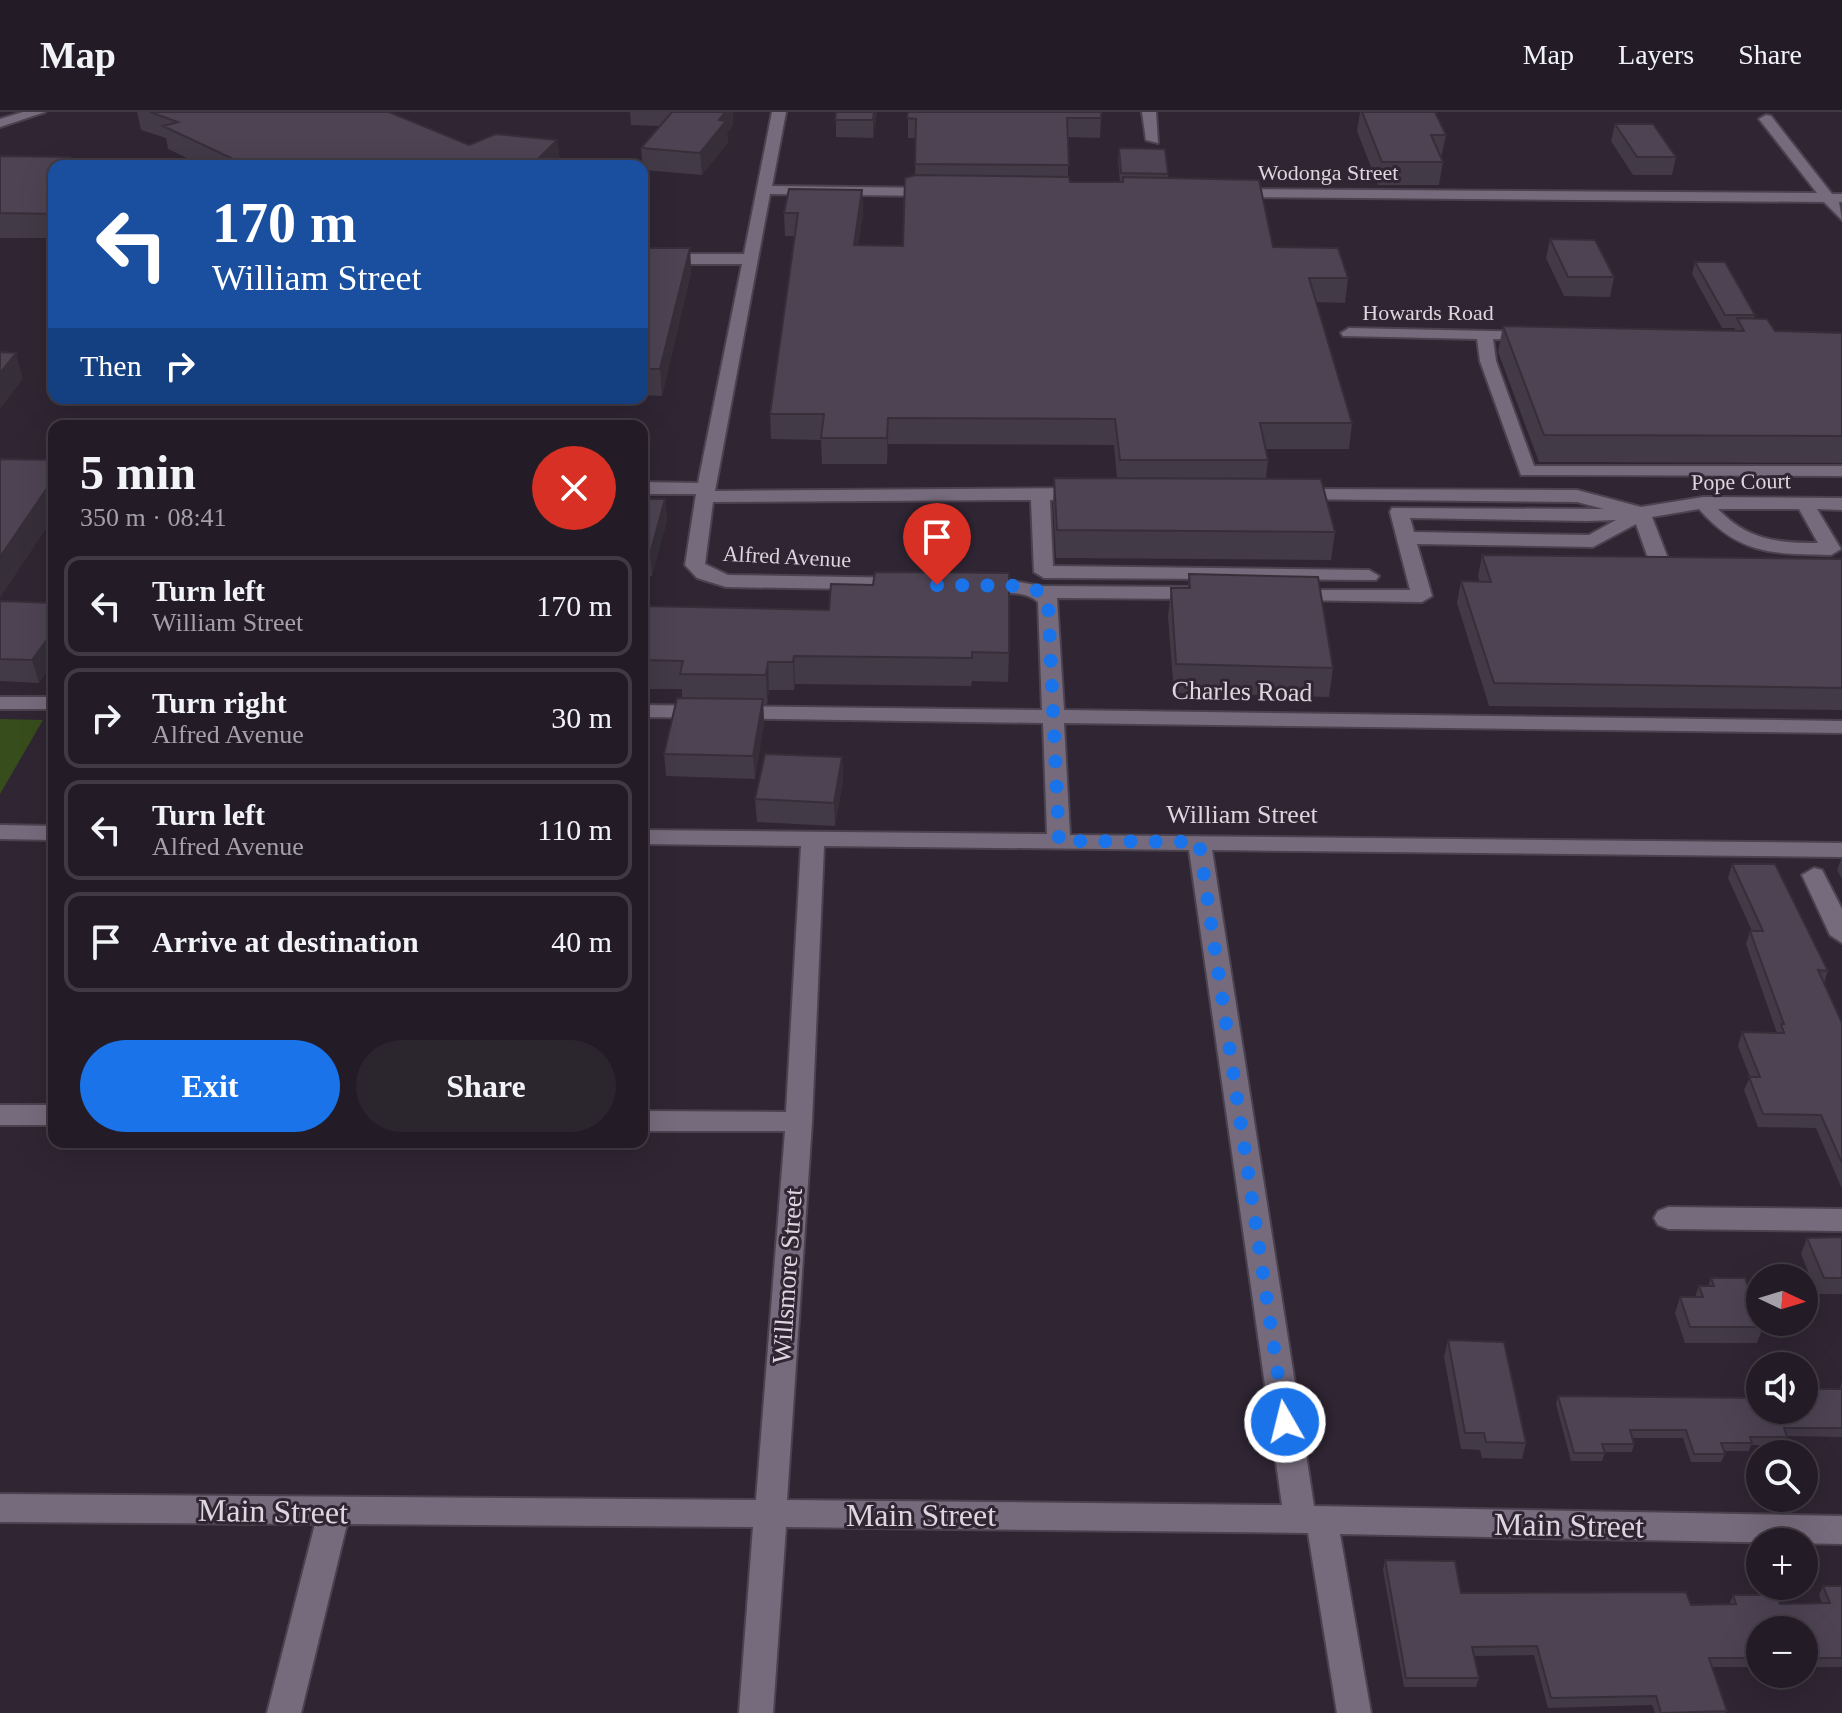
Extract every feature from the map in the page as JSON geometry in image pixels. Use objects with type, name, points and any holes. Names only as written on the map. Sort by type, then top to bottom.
[{"type":"street","points":[[0,123],[38,112]]},
{"type":"street","name":"Alfred Avenue","points":[[779,112],[767,190],[705,493],[695,565],[704,574],[726,581],[932,585]]},
{"type":"street","points":[[1149,112],[1153,140]]},
{"type":"street","points":[[1766,119],[1835,198],[1842,216]]},
{"type":"street","points":[[767,190],[958,192]]},
{"type":"street","name":"Wodonga Street","points":[[1213,193],[1835,198]]},
{"type":"street","points":[[648,259],[752,259]]},
{"type":"street","name":"Howards Road","points":[[1349,333],[1546,335]]},
{"type":"street","points":[[1484,334],[1488,361],[1527,471],[1842,471]]},
{"type":"street","points":[[648,488],[705,493],[1101,494]]},
{"type":"street","points":[[1040,494],[1044,572],[1369,576]]},
{"type":"street","points":[[1271,495],[1577,496],[1641,513]]},
{"type":"street","points":[[1703,503],[1720,524],[1758,548],[1831,549],[1805,504]]},
{"type":"street","name":"Pope Court","points":[[1641,513],[1703,503],[1842,504]]},
{"type":"street","points":[[1040,592],[1422,596],[1399,512],[1641,513]]},
{"type":"street","points":[[1641,513],[1659,561]]},
{"type":"street","points":[[964,585],[1027,586],[1048,600],[1059,841]]},
{"type":"street","points":[[0,703],[48,703]]},
{"type":"street","name":"Charles Road","points":[[648,711],[1842,727]]},
{"type":"street","points":[[0,832],[48,833]]},
{"type":"street","name":"William Street","points":[[648,837],[1842,850]]},
{"type":"street","name":"Willsmore Street","points":[[756,1713],[799,1122],[813,839]]},
{"type":"street","points":[[1199,842],[1311,1520],[1354,1713]]},
{"type":"street","points":[[1814,875],[1842,935]]},
{"type":"street","points":[[0,1115],[48,1115]]},
{"type":"street","points":[[648,1121],[799,1122]]},
{"type":"street","points":[[1668,1218],[1842,1220]]},
{"type":"street","name":"Main Street","points":[[0,1508],[1311,1520],[1842,1530]]},
{"type":"street","points":[[284,1713],[334,1512]]},
{"type":"green space","points":[[0,719],[43,720],[0,794]]},
{"type":"building","points":[[150,112],[389,112],[469,145],[496,134],[557,140],[537,160],[235,160],[163,126],[178,122]]},
{"type":"building","points":[[672,112],[725,112],[719,120],[726,121],[700,153],[641,148]]},
{"type":"building","points":[[836,112],[874,112],[873,120],[835,120]]},
{"type":"building","points":[[908,112],[1101,112],[1101,118],[1067,118],[1069,165],[915,164],[916,119],[907,118]]},
{"type":"building","points":[[1362,112],[1435,112],[1446,135],[1431,135],[1443,162],[1382,162]]},
{"type":"building","points":[[1615,124],[1653,124],[1676,157],[1637,157]]},
{"type":"building","points":[[1119,148],[1165,149],[1168,174],[1121,173]]},
{"type":"building","points":[[0,156],[70,157],[67,160],[48,160],[48,214],[0,213]]},
{"type":"building","points":[[915,175],[1069,177],[1070,182],[1123,182],[1123,177],[1259,180],[1273,247],[1338,248],[1348,278],[1309,278],[1352,423],[1260,423],[1268,460],[1120,460],[1115,419],[888,418],[887,438],[821,438],[824,414],[770,414],[798,213],[784,213],[789,189],[862,190],[854,245],[903,246],[905,178]]},
{"type":"building","points":[[1550,239],[1595,240],[1614,277],[1568,277]]},
{"type":"building","points":[[648,248],[690,248],[660,369],[648,369]]},
{"type":"building","points":[[1695,262],[1725,262],[1755,315],[1725,315]]},
{"type":"building","points":[[1737,318],[1767,319],[1775,331],[1842,333],[1842,436],[1544,435],[1503,326],[1744,331]]},
{"type":"building","points":[[0,352],[16,353],[0,373]]},
{"type":"building","points":[[0,459],[48,460],[48,487],[0,557]]},
{"type":"building","points":[[1054,478],[1321,479],[1335,532],[1057,530]]},
{"type":"building","points":[[648,499],[665,499],[650,554]]},
{"type":"building","points":[[1482,555],[1842,559],[1842,688],[1494,683],[1461,581],[1491,582]]},
{"type":"building","points":[[875,572],[1009,573],[1009,653],[972,652],[972,658],[794,656],[793,662],[768,662],[766,675],[680,674],[683,661],[648,660],[648,606],[829,610],[831,584],[873,585]]},
{"type":"building","points":[[1189,574],[1318,577],[1333,668],[1176,664],[1171,588],[1190,588]]},
{"type":"building","points":[[0,601],[48,603],[48,638],[32,660],[0,659]]},
{"type":"building","points":[[677,698],[763,699],[753,756],[664,754]]},
{"type":"building","points":[[765,754],[842,757],[834,803],[755,799]]},
{"type":"building","points":[[1732,864],[1775,864],[1828,971],[1818,970],[1842,1023],[1842,1163],[1821,1115],[1763,1114],[1749,1077],[1760,1077],[1742,1032],[1784,1033],[1781,1024],[1784,1024],[1750,931],[1763,931]]},
{"type":"building","points":[[1842,1237],[1842,1278],[1824,1278],[1807,1238]]},
{"type":"building","points":[[1711,1278],[1745,1278],[1746,1327],[1690,1327],[1680,1297],[1703,1297],[1699,1286],[1714,1286]]},
{"type":"building","points":[[1448,1340],[1504,1342],[1526,1443],[1486,1442],[1484,1433],[1465,1433]]},
{"type":"building","points":[[1818,1389],[1842,1389],[1842,1428],[1784,1428],[1787,1437],[1750,1437],[1751,1440],[1746,1440],[1746,1443],[1721,1443],[1725,1454],[1694,1454],[1686,1430],[1630,1430],[1634,1444],[1602,1444],[1605,1453],[1574,1453],[1558,1396],[1746,1398],[1746,1424],[1818,1424]]},
{"type":"building","points":[[1385,1560],[1455,1561],[1461,1593],[1686,1592],[1691,1605],[1736,1604],[1733,1595],[1746,1595],[1746,1600],[1779,1600],[1780,1604],[1830,1603],[1823,1586],[1842,1586],[1842,1658],[1818,1658],[1818,1616],[1746,1616],[1746,1658],[1709,1658],[1727,1711],[1661,1713],[1656,1696],[1551,1698],[1537,1646],[1472,1647],[1479,1678],[1406,1678]]},
{"type":"route","points":[[937,585],[1027,586],[1048,600],[1059,841],[1199,842],[1285,1422]]}]
